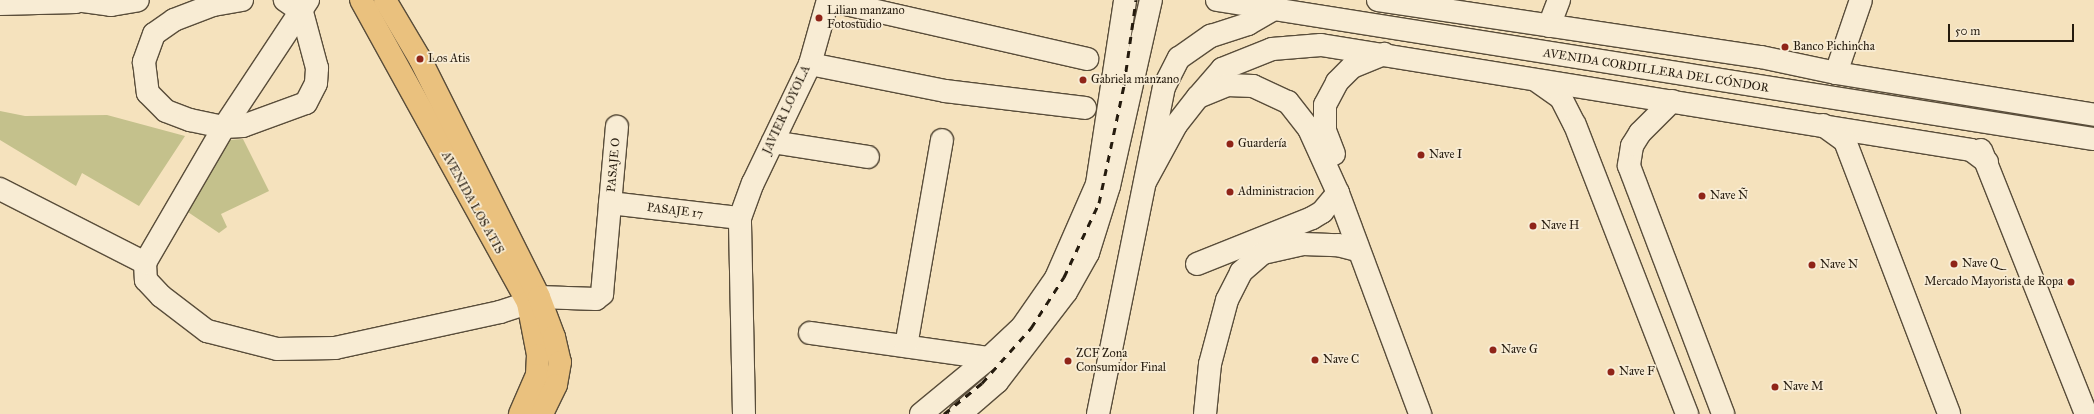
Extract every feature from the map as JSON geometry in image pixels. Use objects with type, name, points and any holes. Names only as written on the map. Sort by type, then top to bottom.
[{"type":"main road","name":"AVENIDA LOS ATIS","points":[[361,0],[554,337],[560,362],[556,385],[542,414]]},
{"type":"main road","name":"AVENIDA LOS ATIS","points":[[385,0],[420,59],[533,300],[538,355],[537,375],[520,414]]},
{"type":"street","points":[[0,4],[76,1],[111,5],[138,0]]},
{"type":"street","points":[[242,0],[210,2],[174,20],[154,34],[144,62],[148,93],[166,111],[190,120],[224,127],[243,126],[306,103],[316,83],[317,68],[298,4]]},
{"type":"street","points":[[828,0],[1088,59]]},
{"type":"street","name":"JAVIER LOYOLA","points":[[740,218],[752,183],[810,64],[828,0]]},
{"type":"street","points":[[921,414],[989,358],[1022,327],[1056,278],[1097,184],[1125,0]]},
{"type":"street","points":[[960,414],[997,382],[1066,292],[1088,253],[1109,186],[1151,0]]},
{"type":"street","name":"AVENIDA CORDILLERA DEL CÓNDOR","points":[[1217,0],[2094,140]]},
{"type":"street","points":[[1378,0],[1761,57],[1836,73],[2094,116]]},
{"type":"street","points":[[1549,26],[1560,0]]},
{"type":"street","points":[[1836,73],[1861,0]]},
{"type":"street","points":[[0,189],[145,262],[298,4]]},
{"type":"street","points":[[1099,412],[1164,87],[1179,58],[1211,36],[1248,24],[1274,9]]},
{"type":"street","points":[[1145,182],[1176,125],[1222,69],[1272,49],[1321,45],[1533,78],[1971,150],[1987,162]]},
{"type":"street","points":[[1384,54],[1352,67],[1337,82],[1325,105],[1325,131],[1434,414]]},
{"type":"street","points":[[810,64],[945,91],[1085,108]]},
{"type":"street","points":[[1613,91],[1684,75]]},
{"type":"street","points":[[1533,78],[1561,98],[1575,125],[1687,414]]},
{"type":"street","points":[[1198,97],[1227,85],[1253,86],[1288,102],[1309,129],[1338,193],[1357,250],[1420,414]]},
{"type":"street","points":[[1672,101],[1640,133],[1632,146],[1629,166],[1723,414]]},
{"type":"street","points":[[1951,117],[1976,140],[1987,162],[2086,414]]},
{"type":"street","points":[[1822,125],[1845,141],[1949,414]]},
{"type":"street","name":"PASAJE O","points":[[145,262],[146,280],[156,291],[208,331],[277,349],[336,348],[500,312],[533,300],[596,299],[602,294],[617,127]]},
{"type":"street","points":[[906,346],[942,140]]},
{"type":"street","points":[[773,142],[868,157]]},
{"type":"street","points":[[1197,264],[1312,218],[1322,212],[1338,193]]},
{"type":"street","name":"PASAJE 17","points":[[610,203],[740,218]]},
{"type":"street","points":[[740,218],[744,414]]},
{"type":"street","points":[[1205,414],[1210,364],[1227,300],[1241,272],[1262,253],[1303,244],[1338,245],[1357,250]]},
{"type":"street","points":[[810,332],[989,358]]},
{"type":"shaded area","points":[[0,111],[25,116],[107,115],[185,136],[139,206],[82,173],[76,186],[0,140]]},
{"type":"shaded area","points":[[243,139],[269,191],[221,214],[227,227],[219,233],[176,204],[218,141]]},
{"type":"railway","points":[[944,414],[982,383],[1031,328],[1064,277],[1099,203],[1124,85],[1136,0]]},
{"type":"place","name":"Lilian manzano Fotostudio","points":[[819,18]]},
{"type":"place","name":"Banco Pichincha","points":[[1785,47]]},
{"type":"place","name":"Los Atis","points":[[420,59]]},
{"type":"place","name":"Gabriela manzano","points":[[1083,80]]},
{"type":"place","name":"Guardería","points":[[1230,144]]},
{"type":"place","name":"Nave I","points":[[1421,155]]},
{"type":"place","name":"Administracion","points":[[1230,192]]},
{"type":"place","name":"Nave Ñ","points":[[1702,196]]},
{"type":"place","name":"Nave H","points":[[1533,226]]},
{"type":"place","name":"Nave Q","points":[[1954,264]]},
{"type":"place","name":"Nave N","points":[[1812,265]]},
{"type":"place","name":"Mercado Mayorista de Ropa","points":[[2071,282]]},
{"type":"place","name":"Nave G","points":[[1493,350]]},
{"type":"place","name":"Nave C","points":[[1315,360]]},
{"type":"place","name":"ZCF Zona Consumidor Final","points":[[1068,361]]},
{"type":"place","name":"Nave F","points":[[1611,372]]},
{"type":"place","name":"Nave M","points":[[1775,387]]}]
